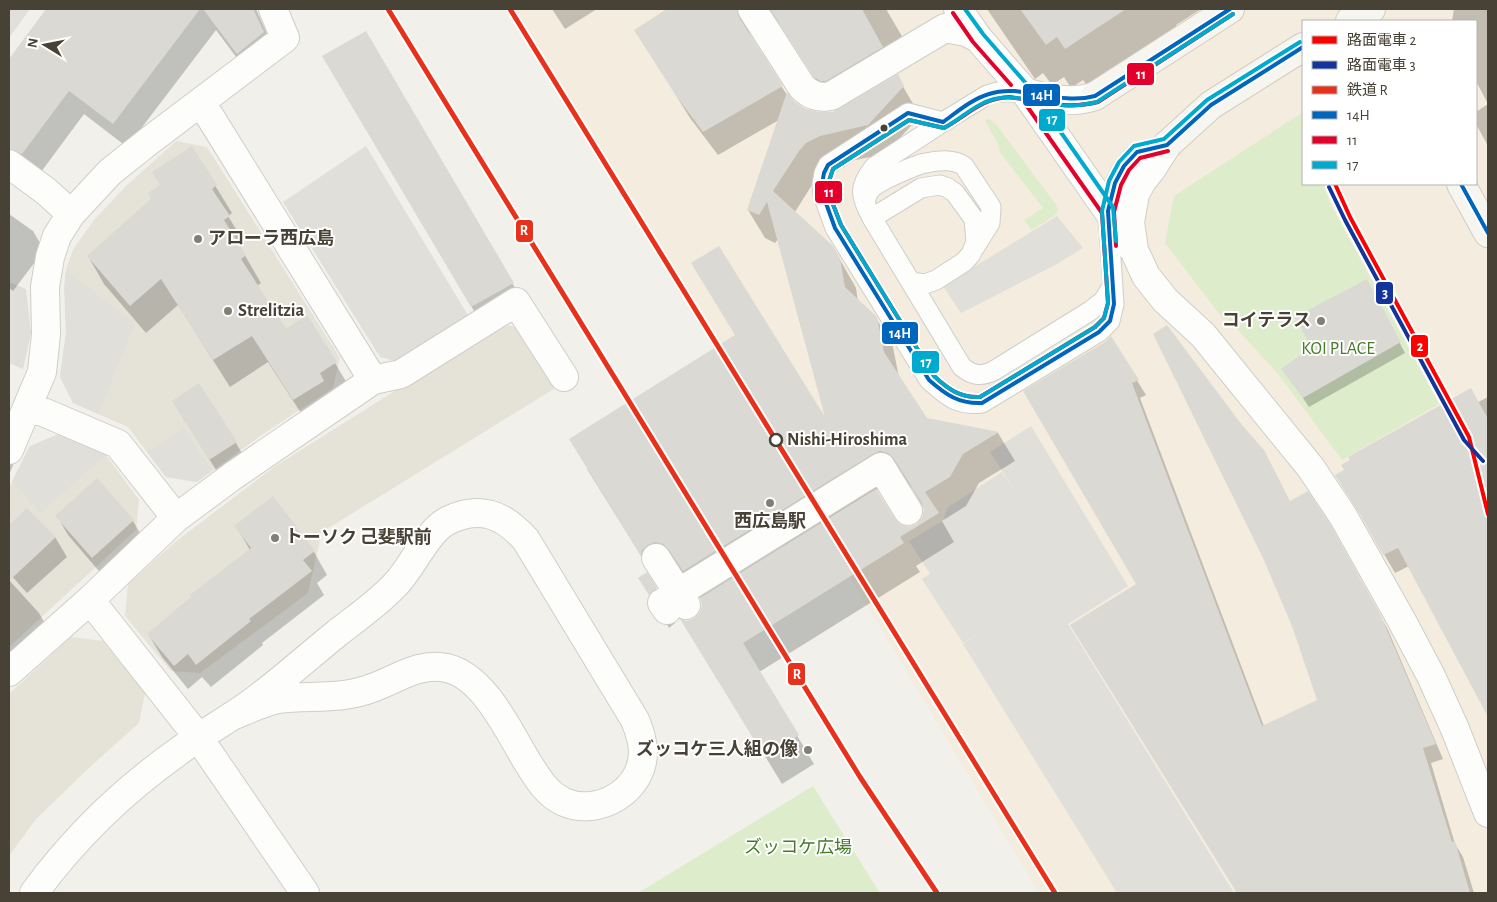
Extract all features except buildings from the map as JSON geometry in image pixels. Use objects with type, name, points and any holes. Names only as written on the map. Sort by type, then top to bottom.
[{"type":"street","points":[[9,450],[42,372],[46,334],[45,287],[50,257],[57,236],[71,214],[110,172],[285,38],[273,9]]},
{"type":"street","points":[[752,9],[809,93],[824,97],[831,96],[945,28],[966,32],[978,38]]},
{"type":"street","points":[[958,9],[978,38],[1024,92],[1108,211],[1134,250],[1146,276],[1165,300],[1203,335],[1311,468],[1342,516],[1431,676],[1455,728],[1488,813]]},
{"type":"street","points":[[1024,92],[1074,100],[1084,100],[1095,96],[1230,9]]},
{"type":"street","points":[[1352,20],[1371,9]]},
{"type":"street","points":[[1134,250],[1130,222],[1135,194],[1167,145],[1211,105],[1302,48]]},
{"type":"street","points":[[201,102],[373,380]]},
{"type":"street","points":[[9,164],[47,192],[71,214]]},
{"type":"street","points":[[1462,185],[1488,234]]},
{"type":"street","points":[[9,672],[90,600],[176,518],[234,475],[373,380],[401,374],[516,302],[564,378]]},
{"type":"street","points":[[29,406],[118,444],[176,518]]},
{"type":"street","points":[[662,554],[684,598],[874,460],[908,511]]},
{"type":"street","points":[[34,893],[72,846],[114,802],[177,752],[198,738],[232,716],[254,702],[395,586],[433,532],[447,521],[464,514],[481,513],[499,517],[514,526],[526,540],[635,720],[642,736],[643,754],[640,771],[630,786],[616,798],[600,805],[582,806],[564,802],[550,793],[538,779],[490,700],[479,686],[464,675],[448,668],[430,666],[412,670],[371,689],[338,696],[304,696],[276,700],[232,716]]},
{"type":"street","points":[[90,600],[198,738],[305,893]]},
{"type":"lane","points":[[1024,92],[996,92],[987,95],[874,167],[868,175],[861,193],[868,211],[962,367],[969,373],[981,375],[995,370],[1090,312],[1103,301],[1112,285]]},
{"type":"lane","points":[[943,122],[908,113],[828,165],[822,184],[823,195],[835,228],[929,380],[946,395],[961,403],[982,403],[1099,332],[1110,321],[1114,304],[1108,211],[1116,183],[1124,166],[1137,152],[1167,145]]},
{"type":"lane","points":[[868,211],[868,194],[872,188],[881,182],[926,163],[952,161],[959,162],[964,166],[991,207],[990,223],[964,262],[936,280],[924,284],[911,282]]},
{"type":"lane","points":[[868,211],[921,188],[940,185],[948,188],[956,193],[974,219],[976,242],[971,254]]},
{"type":"shaded area","points":[[9,9],[30,9],[9,38]]},
{"type":"shaded area","points":[[510,9],[1488,9],[1488,893],[1039,893]]},
{"type":"shaded area","points":[[176,141],[207,147],[340,358],[333,388],[263,434],[197,482],[166,477],[128,427],[73,403],[60,377],[66,333],[65,276],[74,248],[94,220],[126,186]]},
{"type":"shaded area","points":[[366,146],[469,317],[399,362],[380,357],[283,202]]},
{"type":"shaded area","points":[[1057,216],[1083,248],[1057,264],[961,313],[943,286]]},
{"type":"shaded area","points":[[66,271],[135,323],[98,414],[73,403],[60,377],[66,333],[64,287]]},
{"type":"shaded area","points":[[9,282],[26,289],[31,333],[23,369],[9,363]]},
{"type":"shaded area","points":[[501,324],[520,328],[557,387],[322,532],[308,593],[200,673],[171,671],[125,616],[128,584],[174,543],[274,467]]},
{"type":"shaded area","points":[[1031,426],[1128,586],[1068,624],[1234,893],[1117,893],[963,644],[978,634],[963,643],[922,579],[930,574],[909,541],[944,520],[947,508],[1002,472],[1015,491],[990,452]]},
{"type":"shaded area","points":[[184,428],[212,471],[197,482],[166,477],[147,452]]},
{"type":"shaded area","points":[[59,434],[106,455],[139,500],[136,530],[9,647],[9,488],[30,446]]},
{"type":"shaded area","points":[[59,434],[106,455],[40,513],[12,481],[30,446]]},
{"type":"shaded area","points":[[71,637],[103,641],[145,693],[139,723],[35,820],[9,856],[9,694]]},
{"type":"green space","name":"KOI PLACE","points":[[1302,113],[1302,185],[1323,185],[1331,205],[1439,404],[1342,460],[1279,375],[1227,318],[1224,320],[1165,243],[1174,196]]},
{"type":"green space","points":[[989,119],[996,124],[1057,206],[1058,211],[1055,215],[1032,230],[1024,220],[1043,208],[1001,154],[998,144],[985,120]]},
{"type":"green space","name":"ズッコケ広場","points":[[813,786],[880,893],[638,893]]},
{"type":"tram line","name":"2","points":[[1335,185],[1350,217],[1469,437],[1488,514]]},
{"type":"tram line","name":"3","points":[[1329,187],[1464,440],[1483,461]]},
{"type":"rail line","name":"R","points":[[388,9],[860,777],[937,893]]},
{"type":"rail line","name":"R","points":[[510,9],[1055,893]]},
{"type":"transit line","name":"17","points":[[965,9],[983,34],[1030,88],[1113,207],[1116,241]]},
{"type":"transit line","name":"14H","points":[[1230,9],[1095,96],[1067,98],[1027,92],[1001,91],[977,99],[943,122],[908,113],[828,165],[822,184],[823,195],[835,228],[929,380],[941,390],[953,398],[966,402],[982,403],[1099,332],[1110,321],[1114,304],[1108,211],[1115,183],[1124,166],[1137,152],[1167,145],[1211,105],[1302,48]]},
{"type":"transit line","name":"11","points":[[953,13],[973,42],[1011,85]]},
{"type":"transit line","name":"11","points":[[1039,102],[1069,105],[1098,102],[1233,14]]},
{"type":"transit line","name":"17","points":[[1233,14],[1097,102],[1069,106],[1019,98],[1002,98],[981,104],[944,128],[909,120],[833,169],[828,184],[829,194],[841,225],[934,376],[944,385],[960,394],[980,397],[1095,327],[1104,318],[1108,303],[1102,211],[1109,181],[1119,162],[1134,146],[1164,139],[1207,100],[1300,42]]},
{"type":"transit line","name":"11","points":[[1009,97],[1022,99],[1102,213],[1108,303],[1104,318],[1095,327],[980,397],[973,397],[955,392],[934,376],[841,225],[829,194],[828,184],[833,169],[909,120],[944,128],[982,104],[999,98],[1009,97]]},
{"type":"transit line","name":"11","points":[[1116,246],[1114,212],[1121,185],[1129,170],[1140,158],[1168,151]]},
{"type":"transit line","name":"14H","points":[[1462,185],[1488,233]]},
{"type":"place","name":"アローラ西広島","points":[[198,239]]},
{"type":"place","name":"Strelitzia","points":[[228,311]]},
{"type":"place","name":"コイテラス","points":[[1321,321]]},
{"type":"place","name":"Nishi-Hiroshima","points":[[776,440]]},
{"type":"place","name":"西広島駅","points":[[770,503]]},
{"type":"place","name":"トーソク 己斐駅前","points":[[275,538]]},
{"type":"place","name":"ズッコケ三人組の像","points":[[808,750]]}]
